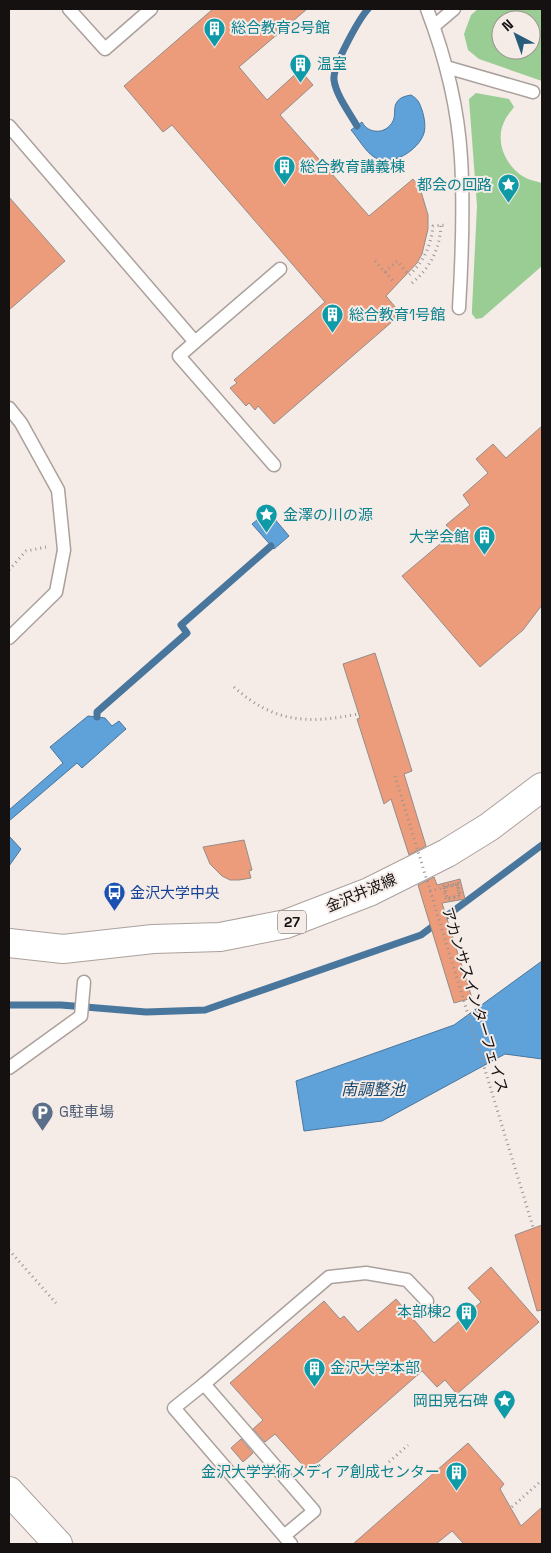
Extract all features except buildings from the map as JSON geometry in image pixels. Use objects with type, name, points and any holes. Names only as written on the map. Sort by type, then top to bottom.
[{"type":"main road","name":"金沢井波線","points":[[9,943],[63,949],[153,939],[220,937],[286,924],[369,892],[447,853],[489,827],[542,787]]},
{"type":"main road","points":[[9,1490],[58,1544]]},
{"type":"lane","points":[[69,9],[105,49],[151,9]]},
{"type":"lane","points":[[427,9],[446,67],[454,102],[461,156],[463,223],[459,308]]},
{"type":"lane","points":[[434,26],[454,9]]},
{"type":"lane","points":[[446,67],[533,92]]},
{"type":"lane","points":[[9,126],[196,342]]},
{"type":"lane","points":[[274,465],[179,356],[280,269]]},
{"type":"lane","points":[[9,408],[21,423],[58,490],[64,544],[56,592],[9,638]]},
{"type":"lane","points":[[9,1068],[81,1016],[84,986]]},
{"type":"lane","points":[[204,1384],[314,1511],[288,1540],[174,1408],[329,1277],[366,1273],[407,1280],[427,1301]]},
{"type":"path","points":[[385,272],[397,261],[409,275],[423,259],[432,238],[433,226],[463,223]]},
{"type":"path","points":[[412,283],[428,268],[440,235],[441,225]]},
{"type":"path","points":[[375,261],[395,283]]},
{"type":"path","points":[[9,570],[26,551],[64,544]]},
{"type":"path","points":[[234,688],[259,707],[288,718],[319,720],[358,714]]},
{"type":"path","name":"アカンサスインターフェイス","points":[[395,776],[534,1230]]},
{"type":"path","points":[[430,891],[446,887],[457,885],[459,896],[447,898],[445,886],[457,884],[460,896],[447,899],[444,886],[458,883],[460,897],[446,900],[443,882]]},
{"type":"path","points":[[9,1250],[56,1303]]},
{"type":"path","points":[[389,1462],[408,1445]]},
{"type":"path","points":[[512,1507],[542,1480]]},
{"type":"green space","points":[[478,9],[542,9],[542,81],[479,59],[468,50],[464,34],[471,15]]},
{"type":"green space","points":[[476,93],[509,99],[514,107],[502,128],[501,144],[511,166],[517,172],[526,178],[542,183],[542,266],[482,318],[476,319],[472,314],[472,309],[477,206],[469,99]]},
{"type":"water","points":[[411,95],[418,101],[423,115],[425,130],[421,139],[410,151],[396,159],[381,160],[374,157],[351,130],[362,122],[368,129],[373,131],[386,129],[393,121],[395,106],[398,100]]},
{"type":"water","points":[[268,511],[289,536],[274,549],[252,524]]},
{"type":"water","points":[[88,716],[105,718],[112,726],[119,721],[126,729],[82,768],[77,763],[9,821],[9,810],[63,763],[50,747]]},
{"type":"water","points":[[9,836],[21,849],[9,866]]},
{"type":"water","name":"南調整池","points":[[542,961],[542,1059],[505,1054],[382,1121],[304,1131],[296,1081],[454,1025]]},
{"type":"waterway","points":[[357,126],[337,92],[334,80],[337,65],[347,43],[368,9]]},
{"type":"waterway","points":[[97,717],[97,712],[187,633],[181,625],[271,546]]},
{"type":"waterway","points":[[9,1005],[61,1005],[146,1012],[205,1010],[421,935],[542,845]]},
{"type":"place","name":"総合教育2号館","points":[[215,47]]},
{"type":"place","name":"温室","points":[[301,83]]},
{"type":"place","name":"総合教育講義棟","points":[[284,186]]},
{"type":"place","name":"都会の回路","points":[[508,204]]},
{"type":"place","name":"総合教育1号館","points":[[333,334]]},
{"type":"place","name":"金澤の川の源","points":[[267,534]]},
{"type":"place","name":"大学会館","points":[[485,556]]},
{"type":"place","name":"金沢大学中央","points":[[114,912]]},
{"type":"place","name":"G駐車場","points":[[43,1131]]},
{"type":"place","name":"本部棟2","points":[[467,1331]]},
{"type":"place","name":"金沢大学本部","points":[[314,1387]]},
{"type":"place","name":"岡田晃石碑","points":[[504,1420]]},
{"type":"place","name":"金沢大学学術メディア創成センター","points":[[456,1491]]}]
